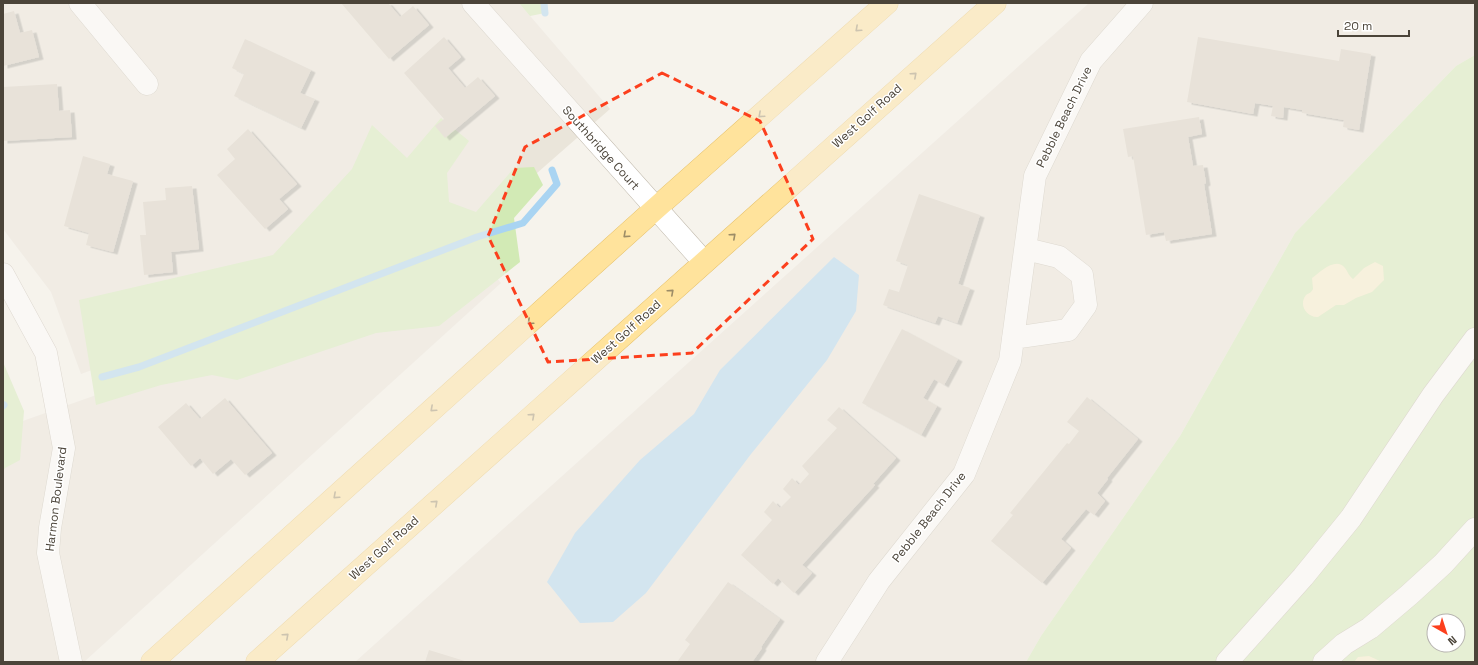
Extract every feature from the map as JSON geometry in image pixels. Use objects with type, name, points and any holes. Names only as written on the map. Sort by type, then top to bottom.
[{"type":"main road","points":[[152,662],[655,209],[888,3]]},
{"type":"main road","name":"West Golf Road","points":[[257,662],[995,3]]},
{"type":"street","points":[[80,3],[148,84]]},
{"type":"street","name":"Southbridge Court","points":[[473,3],[655,209],[704,262]]},
{"type":"street","name":"Pebble Beach Drive","points":[[826,662],[879,581],[964,474],[1010,361],[1035,176],[1092,61],[1142,3]]},
{"type":"street","points":[[1014,338],[1068,330],[1086,305],[1082,275],[1059,256],[1026,249]]},
{"type":"street","name":"Harmon Boulevard","points":[[3,274],[46,353],[64,448],[50,528],[48,553],[71,662]]},
{"type":"street","points":[[1227,662],[1303,577],[1351,518],[1433,396],[1475,339]]},
{"type":"street","points":[[1324,662],[1344,644],[1370,628],[1409,595],[1443,564],[1475,529]]},
{"type":"highlighted area","points":[[662,73],[760,121],[813,239],[692,353],[548,362],[488,236],[525,147]]},
{"type":"shaded area","points":[[3,3],[519,3],[610,109],[471,231],[81,374],[51,292],[3,229]]},
{"type":"shaded area","points":[[1089,3],[1475,3],[1475,55],[1456,66],[1295,233],[1180,436],[1041,636],[1026,662],[355,662]]},
{"type":"shaded area","points":[[470,247],[501,283],[84,662],[3,662],[3,428],[116,388]]},
{"type":"green space","points":[[519,3],[544,3],[545,13],[530,16]]},
{"type":"green space","points":[[1475,55],[1475,662],[1026,662],[1041,636],[1180,436],[1295,233],[1456,66]]},
{"type":"green space","points":[[441,118],[469,141],[447,173],[449,202],[476,212],[514,168],[534,167],[543,185],[514,218],[520,262],[439,326],[376,333],[237,380],[212,375],[161,385],[96,405],[79,300],[273,255],[352,169],[372,125],[407,158]]},
{"type":"green space","points":[[3,362],[24,411],[20,460],[5,468],[3,471]]},
{"type":"sand","points":[[1375,262],[1383,266],[1384,280],[1372,292],[1356,298],[1344,305],[1336,305],[1318,317],[1314,317],[1307,313],[1303,307],[1303,303],[1306,295],[1313,289],[1312,278],[1328,266],[1333,264],[1341,265],[1353,279],[1364,268]]},
{"type":"sand","points":[[1369,656],[1382,662],[1354,662],[1358,657]]},
{"type":"water","points":[[834,257],[859,275],[856,311],[827,360],[751,454],[646,593],[613,622],[580,623],[547,582],[575,533],[640,460],[694,414],[720,370]]},
{"type":"building","points":[[341,3],[388,3],[400,17],[413,6],[429,25],[389,59]]},
{"type":"building","points":[[14,11],[20,33],[32,30],[39,57],[3,66],[3,14]]},
{"type":"building","points":[[444,37],[461,57],[448,68],[465,88],[478,77],[495,96],[445,138],[435,126],[444,119],[404,73]]},
{"type":"building","points":[[1198,37],[1339,61],[1341,49],[1371,54],[1359,130],[1343,127],[1344,120],[1302,113],[1302,110],[1284,107],[1283,118],[1271,116],[1273,106],[1255,103],[1253,114],[1187,102]]},
{"type":"building","points":[[245,39],[311,70],[300,93],[315,99],[301,128],[234,96],[244,74],[232,68]]},
{"type":"building","points":[[57,84],[59,111],[70,110],[72,137],[3,141],[3,87]]},
{"type":"building","points":[[1199,117],[1202,134],[1188,137],[1193,166],[1203,165],[1206,183],[1204,184],[1212,234],[1166,241],[1164,232],[1146,235],[1133,156],[1128,157],[1123,129]]},
{"type":"building","points":[[248,129],[297,184],[279,199],[288,209],[265,229],[217,175],[235,159],[227,149]]},
{"type":"building","points":[[83,156],[110,164],[107,174],[133,181],[113,252],[86,245],[89,233],[64,226]]},
{"type":"building","points":[[192,186],[199,249],[171,252],[173,272],[144,275],[140,235],[146,235],[143,202],[166,200],[165,188]]},
{"type":"building","points":[[919,194],[980,215],[958,284],[970,288],[957,323],[938,316],[935,323],[883,305],[889,289],[899,292],[908,265],[896,261]]},
{"type":"building","points":[[902,329],[958,359],[944,385],[934,379],[923,398],[937,406],[921,435],[862,403]]},
{"type":"building","points":[[1087,397],[1138,439],[1097,493],[1105,501],[1094,515],[1086,509],[1061,539],[1071,548],[1042,583],[991,541],[1013,515],[1010,513],[1067,443],[1069,444],[1079,431],[1067,422]]},
{"type":"building","points":[[225,398],[272,453],[245,475],[231,459],[213,474],[200,458],[191,466],[158,427],[186,403],[200,419]]},
{"type":"building","points":[[839,407],[896,458],[873,484],[875,485],[802,565],[812,573],[794,593],[778,578],[773,584],[741,555],[772,520],[764,512],[773,501],[780,508],[791,497],[783,489],[792,478],[799,485],[809,474],[802,466],[837,428],[827,420]]},
{"type":"building","points":[[728,582],[780,619],[761,647],[762,648],[752,662],[677,662],[690,644],[685,640]]},
{"type":"building","points":[[429,650],[468,662],[425,662]]},
{"type":"waterway","points":[[544,3],[545,13]]},
{"type":"waterway","points":[[102,377],[139,367],[477,237],[523,223],[557,184],[552,170]]}]
